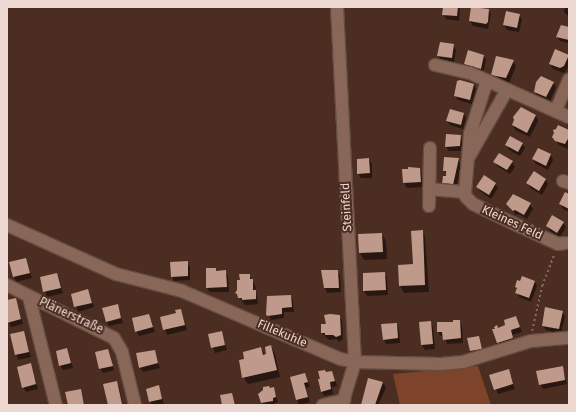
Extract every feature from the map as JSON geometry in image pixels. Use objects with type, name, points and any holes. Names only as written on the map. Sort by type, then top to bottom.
[{"type":"street","name":"Steinfeld","points":[[337,7],[355,362],[343,402]]},
{"type":"street","points":[[436,65],[463,71],[569,116]]},
{"type":"street","points":[[556,110],[569,80]]},
{"type":"street","points":[[429,189],[465,192],[470,134],[487,81]]},
{"type":"street","points":[[468,158],[506,90]]},
{"type":"street","points":[[429,206],[430,148]]},
{"type":"street","name":"Kleines Feld","points":[[465,192],[466,197],[472,204],[566,243]]},
{"type":"street","name":"Fillekuhle","points":[[7,225],[116,274],[182,291],[341,359],[355,362],[441,364],[463,362],[532,341],[569,338]]},
{"type":"street","name":"Plänerstraße","points":[[7,285],[114,338],[122,352],[135,405]]},
{"type":"street","points":[[29,297],[56,405]]},
{"type":"street","points":[[323,405],[343,402]]},
{"type":"path","points":[[532,325],[542,286],[566,243]]},
{"type":"shaded area","points":[[478,366],[491,405],[400,405],[393,374]]},
{"type":"building","points":[[443,7],[458,7],[457,16],[442,15]]},
{"type":"building","points":[[471,7],[489,9],[488,22],[486,24],[469,21]]},
{"type":"building","points":[[506,11],[520,14],[517,28],[503,25]]},
{"type":"building","points":[[561,25],[569,27],[569,40],[556,37]]},
{"type":"building","points":[[440,42],[454,44],[452,58],[437,56]]},
{"type":"building","points":[[555,49],[569,55],[564,66],[560,68],[549,64]]},
{"type":"building","points":[[468,50],[484,55],[481,69],[464,64]]},
{"type":"building","points":[[496,56],[514,60],[506,78],[491,75]]},
{"type":"building","points":[[541,76],[554,82],[546,97],[534,92],[536,82]]},
{"type":"building","points":[[460,80],[474,84],[470,100],[454,96],[457,81]]},
{"type":"building","points":[[521,107],[536,115],[527,133],[512,125],[514,120],[513,117]]},
{"type":"building","points":[[450,109],[464,113],[461,125],[446,121]]},
{"type":"building","points":[[558,125],[569,130],[569,137],[565,144],[555,141],[552,137],[554,133],[553,130],[556,129]]},
{"type":"building","points":[[446,134],[461,135],[460,146],[445,147]]},
{"type":"building","points":[[510,136],[523,143],[518,152],[505,145]]},
{"type":"building","points":[[538,148],[551,154],[546,166],[532,159]]},
{"type":"building","points":[[499,153],[513,161],[507,170],[493,162]]},
{"type":"building","points":[[444,157],[459,158],[453,185],[442,184],[443,176],[446,176],[446,171],[443,171]]},
{"type":"building","points":[[369,158],[370,173],[357,174],[357,159]]},
{"type":"building","points":[[408,167],[420,168],[421,182],[403,183],[402,169],[408,169]]},
{"type":"building","points":[[534,171],[546,179],[539,191],[526,183]]},
{"type":"building","points":[[484,175],[496,183],[489,195],[476,187]]},
{"type":"building","points":[[565,192],[569,194],[569,209],[559,204]]},
{"type":"building","points":[[513,194],[531,203],[524,215],[515,210],[513,211],[506,204]]},
{"type":"building","points":[[552,215],[564,222],[557,233],[546,226]]},
{"type":"building","points":[[423,230],[425,285],[399,286],[398,265],[413,264],[411,231]]},
{"type":"building","points":[[382,233],[383,252],[359,253],[358,234]]},
{"type":"building","points":[[26,258],[30,273],[13,277],[9,262]]},
{"type":"building","points":[[188,261],[188,276],[171,277],[170,262]]},
{"type":"building","points":[[206,268],[216,268],[216,271],[226,270],[227,287],[206,288]]},
{"type":"building","points":[[321,270],[338,270],[339,288],[324,288]]},
{"type":"building","points":[[385,272],[386,290],[363,291],[363,273]]},
{"type":"building","points":[[57,273],[61,288],[43,292],[40,277]]},
{"type":"building","points":[[239,274],[250,274],[250,279],[253,279],[253,290],[256,290],[256,299],[242,300],[242,298],[238,298],[237,294],[235,293],[237,290],[237,280],[240,280]]},
{"type":"building","points":[[522,276],[535,281],[529,298],[515,293],[517,288],[515,287],[517,280],[520,281]]},
{"type":"building","points":[[88,289],[92,303],[74,307],[71,294]]},
{"type":"building","points":[[291,295],[292,307],[282,308],[282,314],[266,315],[267,296]]},
{"type":"building","points":[[16,298],[21,319],[7,323],[7,300]]},
{"type":"building","points":[[118,304],[121,318],[106,322],[102,308]]},
{"type":"building","points":[[545,307],[563,311],[559,329],[542,326]]},
{"type":"building","points":[[181,309],[185,325],[163,330],[160,317],[176,313],[175,310]]},
{"type":"building","points":[[149,314],[153,327],[135,332],[132,318]]},
{"type":"building","points":[[324,315],[340,315],[341,335],[336,337],[321,333],[321,324],[326,324]]},
{"type":"building","points":[[516,316],[520,327],[511,330],[513,338],[497,343],[492,329],[495,329],[494,327],[497,325],[498,328],[505,325],[504,320]]},
{"type":"building","points":[[453,320],[460,320],[461,338],[443,340],[442,332],[437,332],[437,322],[453,322]]},
{"type":"building","points":[[431,321],[433,344],[421,345],[419,322]]},
{"type":"building","points":[[397,323],[398,338],[383,340],[381,324]]},
{"type":"building","points":[[24,331],[29,352],[15,355],[10,334]]},
{"type":"building","points":[[222,331],[225,345],[211,348],[208,334]]},
{"type":"building","points":[[479,336],[482,349],[470,351],[467,338]]},
{"type":"building","points":[[271,345],[277,370],[242,378],[239,360],[244,359],[243,352],[261,347],[263,355],[266,354],[265,347]]},
{"type":"building","points":[[67,348],[71,363],[59,366],[56,351]]},
{"type":"building","points":[[108,349],[113,366],[99,369],[95,352]]},
{"type":"building","points":[[155,350],[158,363],[139,368],[136,353]]},
{"type":"building","points":[[31,363],[36,384],[22,388],[17,367]]},
{"type":"building","points":[[563,366],[565,380],[539,385],[536,371]]},
{"type":"building","points":[[509,369],[513,384],[494,390],[489,375]]},
{"type":"building","points":[[325,370],[326,372],[332,371],[335,381],[330,382],[331,389],[321,392],[318,371]]},
{"type":"building","points":[[305,373],[308,382],[304,383],[308,397],[296,400],[290,377]]},
{"type":"building","points":[[368,378],[383,382],[375,405],[361,405]]},
{"type":"building","points":[[117,381],[122,404],[108,405],[103,384]]},
{"type":"building","points":[[159,385],[162,399],[149,402],[146,389]]},
{"type":"building","points":[[269,386],[270,388],[274,387],[276,397],[273,398],[273,401],[261,403],[258,394],[263,390],[263,387]]},
{"type":"building","points":[[81,389],[84,405],[68,405],[65,392]]},
{"type":"building","points":[[232,393],[235,405],[222,405],[220,395]]}]
